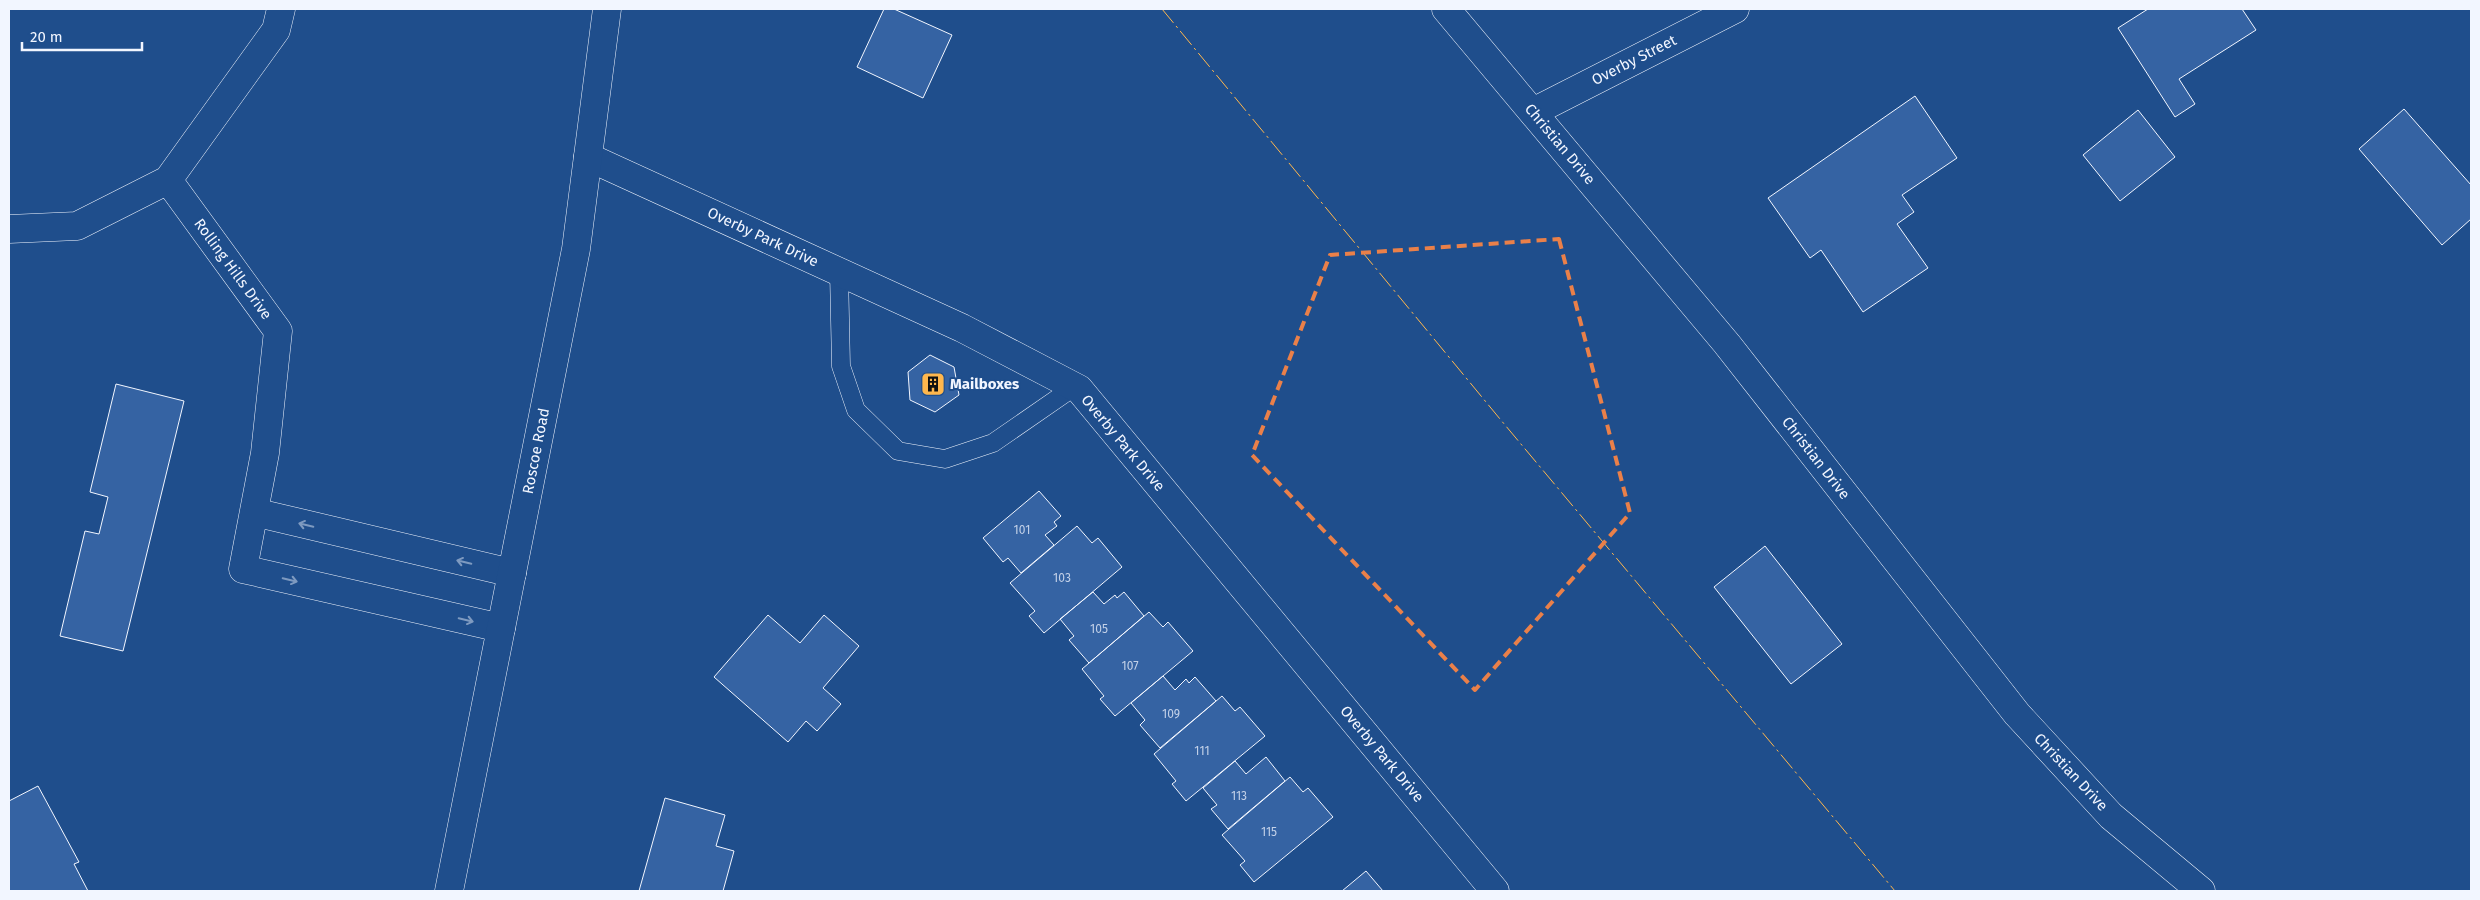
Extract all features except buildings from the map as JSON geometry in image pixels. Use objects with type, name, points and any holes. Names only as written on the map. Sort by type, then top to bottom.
[{"type":"street","points":[[9,229],[77,226],[168,180],[276,30],[281,9]]},
{"type":"street","name":"Roscoe Road","points":[[449,891],[576,249],[606,9]]},
{"type":"street","name":"Christian Drive","points":[[1446,9],[1727,344],[2017,714],[2111,816],[2201,891]]},
{"type":"street","name":"Overby Street","points":[[1533,112],[1734,9]]},
{"type":"street","name":"Overby Park Drive","points":[[588,157],[962,328],[1079,389],[1495,891]]},
{"type":"street","name":"Rolling Hills Drive","points":[[168,180],[278,331],[265,453],[243,569],[501,628]]},
{"type":"street","points":[[254,512],[512,574]]},
{"type":"lane","points":[[839,272],[841,366],[856,410],[898,451],[945,459],[993,444],[1074,387]]},
{"type":"highlighted area","points":[[1559,239],[1630,513],[1475,690],[1252,455],[1330,255]]},
{"type":"power","points":[[1162,9],[1500,419],[1895,891]]},
{"type":"place","name":"Mailboxes","points":[[933,384]]}]
